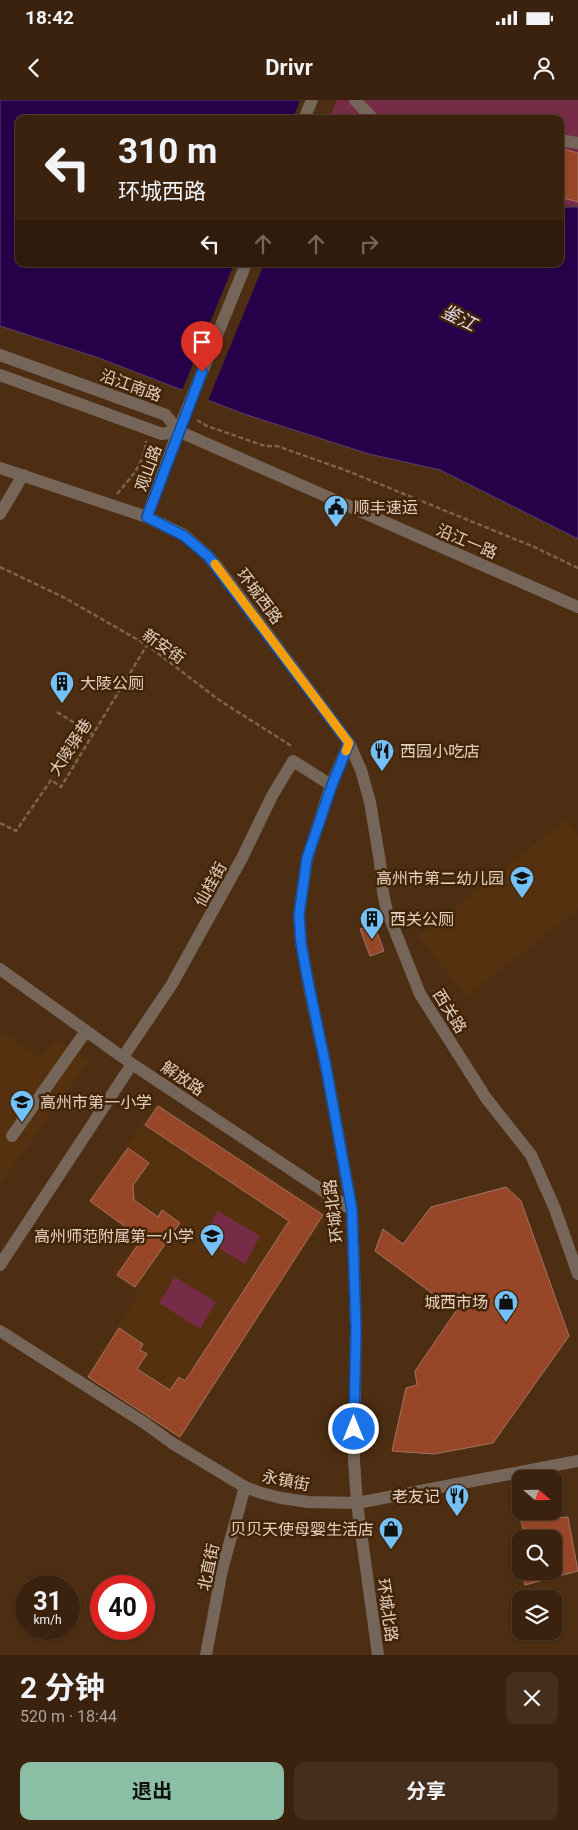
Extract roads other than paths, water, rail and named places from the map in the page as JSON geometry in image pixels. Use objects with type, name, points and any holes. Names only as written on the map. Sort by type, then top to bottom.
[{"type":"street","points":[[306,115],[312,100]]},
{"type":"street","points":[[355,100],[369,115]]},
{"type":"street","points":[[564,140],[578,142]]},
{"type":"street","name":"观山路","points":[[147,517],[178,431],[245,267]]},
{"type":"street","name":"沿江南路","points":[[0,355],[166,415],[178,431]]},
{"type":"street","points":[[0,375],[162,434],[178,431]]},
{"type":"street","name":"沿江一路","points":[[178,431],[578,607]]},
{"type":"street","name":"环城西路","points":[[0,468],[147,517],[184,536],[208,556],[349,743]]},
{"type":"street","points":[[0,514],[23,475]]},
{"type":"street","name":"环城北路","points":[[349,743],[332,785],[307,858],[299,915],[301,943],[352,1210],[356,1328],[354,1461],[378,1655]]},
{"type":"street","name":"西关路","points":[[349,743],[361,770],[370,802],[387,911],[420,994],[486,1098],[531,1155],[555,1209],[578,1274]]},
{"type":"street","name":"仙桂街","points":[[0,1265],[128,1060],[149,1020],[182,968],[242,858],[272,796],[293,761],[332,785]]},
{"type":"street","name":"解放路","points":[[0,969],[128,1060],[352,1210]]},
{"type":"street","points":[[12,1136],[86,1030]]},
{"type":"street","name":"永镇街","points":[[0,1331],[172,1442],[245,1486],[261,1493],[287,1499],[358,1503],[578,1461]]},
{"type":"street","name":"北直街","points":[[206,1655],[222,1570],[245,1486]]},
{"type":"water","name":"鉴江","points":[[0,100],[307,100],[327,115],[15,115],[15,267],[564,267],[564,207],[578,207],[578,539],[440,470],[369,454],[244,414],[99,358],[0,326]]},
{"type":"place","name":"顺丰速运","points":[[336,528]]},
{"type":"place","name":"大陵公厕","points":[[62,704]]},
{"type":"place","name":"西园小吃店","points":[[382,772]]},
{"type":"place","name":"高州市第二幼儿园","points":[[522,899]]},
{"type":"place","name":"西关公厕","points":[[372,940]]},
{"type":"place","name":"高州市第一小学","points":[[22,1123]]},
{"type":"place","name":"高州师范附属第一小学","points":[[212,1257]]},
{"type":"place","name":"城西市场","points":[[506,1323]]},
{"type":"place","name":"老友记","points":[[457,1517]]},
{"type":"place","name":"贝贝天使母婴生活店","points":[[391,1550]]}]
